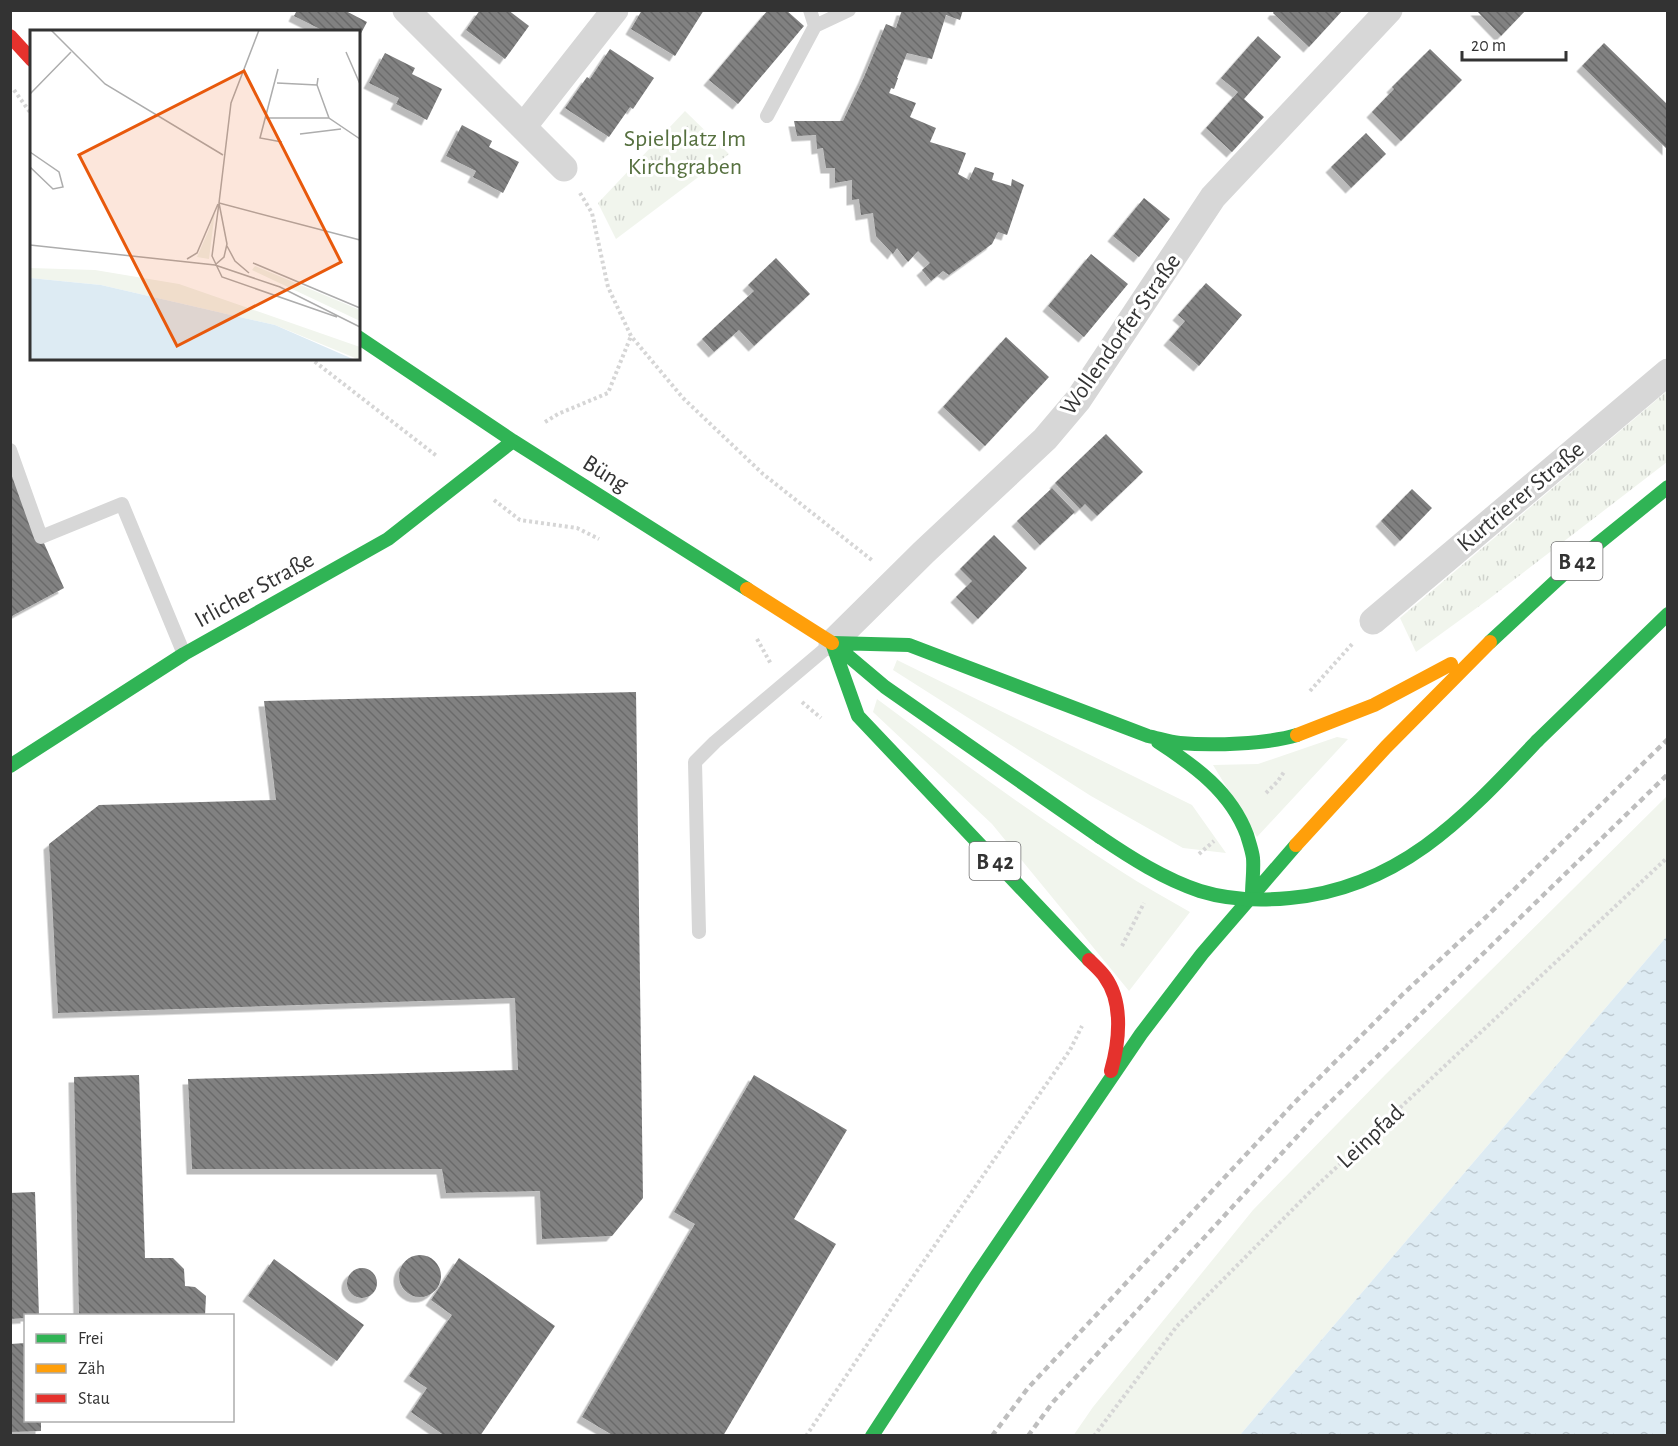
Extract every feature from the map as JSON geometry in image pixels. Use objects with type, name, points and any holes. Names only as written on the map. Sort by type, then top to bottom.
[{"type":"main road","points":[[10,36],[30,58]]},
{"type":"main road","name":"Büng","points":[[360,338],[513,441],[832,643],[885,687],[1100,837],[1177,882],[1210,893],[1262,900],[1295,900],[1361,883],[1414,856],[1450,829],[1486,796],[1537,741],[1668,614]]},
{"type":"main road","name":"Irlicher Straße","points":[[10,766],[184,654],[388,539],[513,441]]},
{"type":"main road","name":"B 42","points":[[872,1436],[1104,1088],[1177,985],[1252,895],[1367,766],[1491,640],[1625,519],[1668,487]]},
{"type":"main road","name":"B 42","points":[[1104,1088],[1117,1053],[1119,1034],[1114,994],[1106,978],[858,716],[832,643],[909,645],[1148,736],[1178,743],[1209,744],[1264,741],[1294,736],[1374,705],[1423,680],[1491,640]]},
{"type":"main road","name":"B 42","points":[[1148,736],[1194,765],[1218,786],[1230,801],[1241,818],[1253,856],[1252,895]]},
{"type":"street","points":[[523,127],[615,10]]},
{"type":"street","name":"Wollendorfer Straße","points":[[832,643],[939,538],[1045,439],[1078,400],[1213,197],[1389,10]]},
{"type":"street","points":[[407,11],[564,168]]},
{"type":"street","name":"Kurtrierer Straße","points":[[1373,621],[1668,372]]},
{"type":"lane","points":[[810,10],[815,26]]},
{"type":"lane","points":[[767,116],[815,26],[849,10]]},
{"type":"lane","points":[[10,450],[41,537],[122,504],[184,654]]},
{"type":"lane","points":[[699,932],[695,762],[715,742],[832,643]]},
{"type":"path","points":[[10,84],[30,112]]},
{"type":"path","points":[[592,213],[608,287],[631,336],[683,398],[763,474],[897,580]]},
{"type":"path","points":[[513,441],[558,414],[608,393],[631,336]]},
{"type":"path","points":[[313,360],[520,520],[577,528],[608,544]]},
{"type":"path","points":[[751,633],[759,640],[783,685],[824,721]]},
{"type":"path","name":"Leinpfad","points":[[1094,1436],[1177,1326],[1301,1201],[1668,857]]},
{"type":"path","points":[[806,1436],[1070,1050],[1106,978]]},
{"type":"green space","name":"Spielplatz Im Kirchgraben","points":[[685,111],[729,154],[616,239],[598,203]]},
{"type":"green space","points":[[1667,391],[1667,462],[1489,599],[1416,652],[1400,618]]},
{"type":"green space","points":[[897,660],[1192,805],[1226,853],[1183,848],[1091,796],[893,670]]},
{"type":"green space","points":[[877,699],[1057,829],[1128,876],[1190,912],[1129,991],[992,824],[873,712]]},
{"type":"green space","points":[[1337,737],[1348,739],[1257,837],[1213,765],[1258,764]]},
{"type":"green space","points":[[1667,796],[1667,936],[1240,1435],[1073,1436],[1093,1407],[1253,1210],[1385,1075]]},
{"type":"water","points":[[1667,936],[1667,1435],[1240,1435]]},
{"type":"building","points":[[297,10],[344,10],[367,22],[360,35],[360,30],[322,30],[294,16]]},
{"type":"building","points":[[480,10],[508,10],[529,26],[505,59],[466,30]]},
{"type":"building","points":[[642,10],[704,10],[675,56],[631,29]]},
{"type":"building","points":[[768,10],[786,10],[804,26],[738,104],[709,80]]},
{"type":"building","points":[[902,10],[963,10],[960,20],[946,15],[932,59],[907,53],[894,89],[891,88],[889,93],[916,103],[910,117],[936,128],[930,142],[966,153],[958,174],[969,180],[975,167],[994,173],[992,180],[1011,186],[1012,179],[1024,185],[1007,235],[998,232],[992,244],[949,275],[943,271],[931,281],[922,270],[930,263],[918,251],[908,262],[897,248],[893,254],[876,236],[873,213],[861,215],[859,199],[852,200],[852,180],[835,183],[835,168],[826,168],[823,148],[817,149],[816,135],[797,136],[794,121],[843,121],[886,24],[896,28]]},
{"type":"building","points":[[1275,10],[1343,10],[1309,47],[1273,13]]},
{"type":"building","points":[[1476,10],[1526,10],[1501,36]]},
{"type":"building","points":[[1258,36],[1281,57],[1244,99],[1264,117],[1232,152],[1206,128],[1238,92],[1221,78]]},
{"type":"building","points":[[1604,43],[1668,105],[1668,150],[1582,66]]},
{"type":"building","points":[[610,49],[654,78],[633,109],[630,107],[609,137],[565,108],[587,77],[590,79]]},
{"type":"building","points":[[1430,49],[1462,80],[1401,141],[1372,112],[1394,89],[1392,87]]},
{"type":"building","points":[[385,53],[415,68],[412,74],[442,89],[427,120],[396,104],[399,98],[369,83]]},
{"type":"building","points":[[462,125],[492,141],[489,147],[519,162],[503,193],[473,177],[476,171],[446,156]]},
{"type":"building","points":[[1366,133],[1386,154],[1351,188],[1331,167]]},
{"type":"building","points":[[1144,198],[1170,219],[1139,257],[1113,236]]},
{"type":"building","points":[[1091,254],[1128,284],[1084,337],[1048,306]]},
{"type":"building","points":[[776,258],[810,294],[754,346],[739,330],[714,352],[702,339],[754,291],[748,285]]},
{"type":"building","points":[[1206,283],[1242,315],[1199,366],[1169,340],[1185,321],[1178,315]]},
{"type":"building","points":[[1006,337],[1049,377],[985,446],[943,407]]},
{"type":"building","points":[[1106,434],[1143,472],[1097,516],[1085,504],[1080,509],[1055,483]]},
{"type":"building","points":[[10,467],[64,588],[10,617]]},
{"type":"building","points":[[1052,488],[1075,512],[1040,545],[1017,521]]},
{"type":"building","points":[[1412,489],[1432,508],[1400,541],[1381,521]]},
{"type":"building","points":[[994,535],[1027,568],[978,619],[956,597],[972,581],[960,569]]},
{"type":"building","points":[[636,692],[643,1198],[612,1236],[542,1239],[540,1191],[446,1193],[442,1169],[192,1169],[188,1079],[518,1070],[515,998],[58,1013],[49,844],[99,805],[276,800],[264,701]]},
{"type":"building","points":[[139,1075],[145,1258],[173,1258],[184,1269],[185,1286],[195,1287],[206,1296],[205,1314],[79,1314],[74,1077]]},
{"type":"building","points":[[754,1075],[847,1130],[794,1219],[836,1244],[723,1436],[614,1436],[582,1417],[695,1224],[674,1212]]},
{"type":"building","points":[[35,1192],[39,1314],[24,1314],[24,1318],[10,1319],[10,1193]]},
{"type":"building","points":[[420,1255],[435,1261],[441,1276],[435,1291],[420,1297],[405,1291],[399,1276],[405,1261]]},
{"type":"building","points":[[459,1258],[555,1326],[480,1436],[445,1436],[411,1412],[427,1388],[409,1376],[452,1315],[431,1300]]},
{"type":"building","points":[[274,1259],[364,1325],[337,1361],[248,1296]]},
{"type":"building","points":[[362,1268],[373,1272],[377,1283],[373,1294],[362,1298],[351,1294],[347,1283],[351,1272]]},
{"type":"building","points":[[24,1343],[24,1422],[41,1422],[41,1431],[10,1432],[10,1344]]},
{"type":"railway","points":[[992,1436],[1028,1388],[1295,1102],[1403,994],[1486,917],[1668,739]]},
{"type":"railway","points":[[1028,1436],[1053,1402],[1316,1116],[1668,774]]},
{"type":"traffic: fast","points":[[360,338],[513,441],[747,589]]},
{"type":"traffic: fast","points":[[10,766],[184,654],[388,539],[513,441]]},
{"type":"traffic: fast","points":[[1490,642],[1584,555],[1668,487]]},
{"type":"traffic: fast","points":[[1537,741],[1668,614]]},
{"type":"traffic: fast","points":[[832,643],[909,645],[1148,736],[1172,742],[1239,744],[1297,735]]},
{"type":"traffic: fast","points":[[832,643],[858,716],[1089,960]]},
{"type":"traffic: fast","points":[[834,644],[885,687],[1100,837]]},
{"type":"traffic: fast","points":[[1100,837],[1161,874],[1211,894],[1233,898],[1267,899],[1290,898],[1329,891],[1365,880],[1398,864],[1428,844],[1484,796],[1537,741]]},
{"type":"traffic: fast","points":[[1158,742],[1210,781],[1232,806],[1247,835],[1252,852],[1252,895]]},
{"type":"traffic: fast","points":[[872,1436],[975,1278],[1141,1034],[1202,954],[1296,845]]},
{"type":"traffic: slow","points":[[747,589],[832,643]]},
{"type":"traffic: slow","points":[[1296,845],[1386,747],[1490,642]]},
{"type":"traffic: slow","points":[[1297,735],[1374,705],[1451,664]]},
{"type":"traffic: jam","points":[[10,36],[30,58]]},
{"type":"traffic: jam","points":[[1089,960],[1105,977],[1115,999],[1118,1036],[1111,1071]]}]
